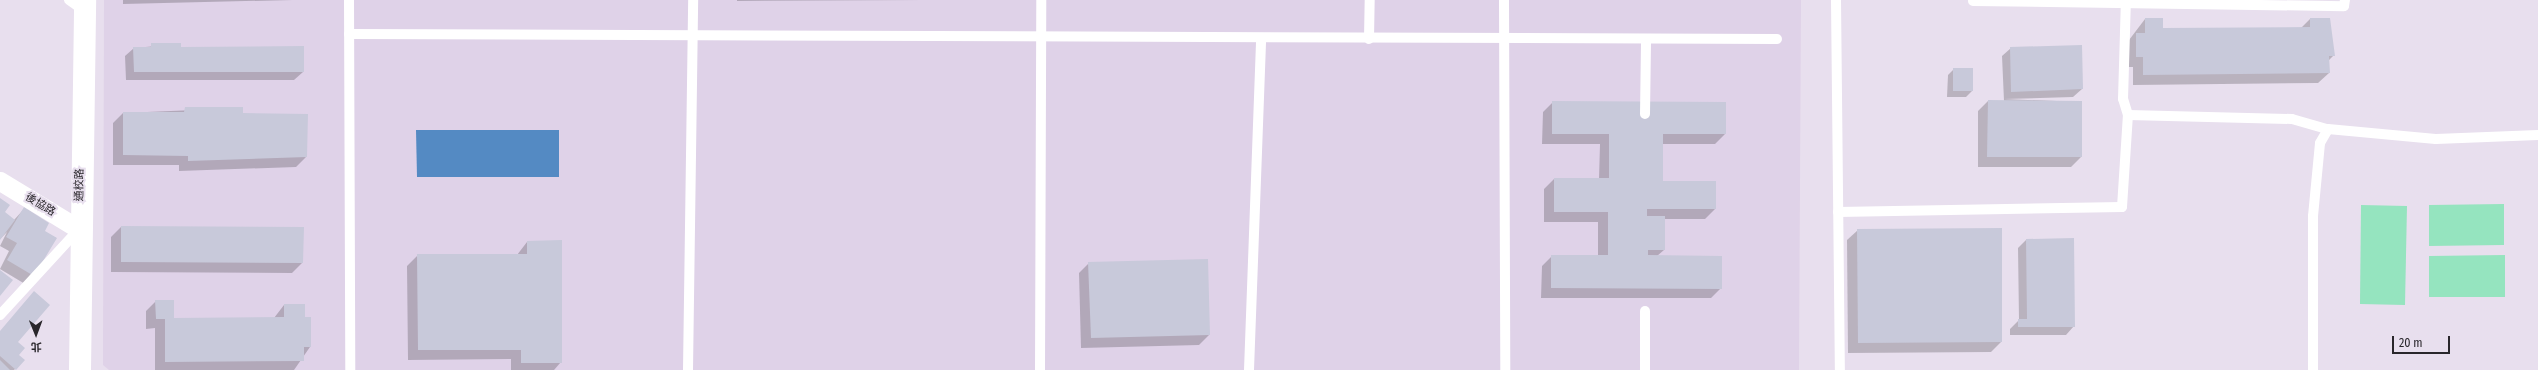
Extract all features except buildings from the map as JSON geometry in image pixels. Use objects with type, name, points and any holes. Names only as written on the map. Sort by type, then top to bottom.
[{"type":"street","name":"通校路","points":[[79,4],[80,370]]},
{"type":"street","name":"後協路","points":[[0,181],[79,229]]},
{"type":"lane","points":[[349,0],[350,370]]},
{"type":"lane","points":[[688,370],[693,0]]},
{"type":"lane","points":[[1040,370],[1041,0]]},
{"type":"lane","points":[[1369,39],[1370,0]]},
{"type":"lane","points":[[1504,0],[1505,370]]},
{"type":"lane","points":[[1836,0],[1840,370]]},
{"type":"lane","points":[[1973,1],[2344,6],[2345,0]]},
{"type":"lane","points":[[1838,212],[2122,207],[2128,115],[2123,100],[2126,2]]},
{"type":"lane","points":[[350,34],[1261,39],[1777,39]]},
{"type":"lane","points":[[1249,370],[1261,39]]},
{"type":"lane","points":[[1645,114],[1646,39]]},
{"type":"lane","points":[[2128,115],[2292,119],[2328,129],[2436,138],[2538,136]]},
{"type":"lane","points":[[2313,370],[2313,216],[2320,143],[2328,129]]},
{"type":"lane","points":[[0,315],[79,229]]},
{"type":"lane","points":[[1645,311],[1645,370]]},
{"type":"shaded area","points":[[104,0],[1801,0],[1799,370],[109,370],[103,365]]},
{"type":"green space","points":[[2504,204],[2504,245],[2429,246],[2429,205]]},
{"type":"green space","points":[[2361,205],[2407,206],[2405,305],[2360,304]]},
{"type":"green space","points":[[2505,255],[2505,297],[2429,297],[2429,256]]},
{"type":"water","points":[[416,130],[559,130],[559,177],[417,177]]}]
